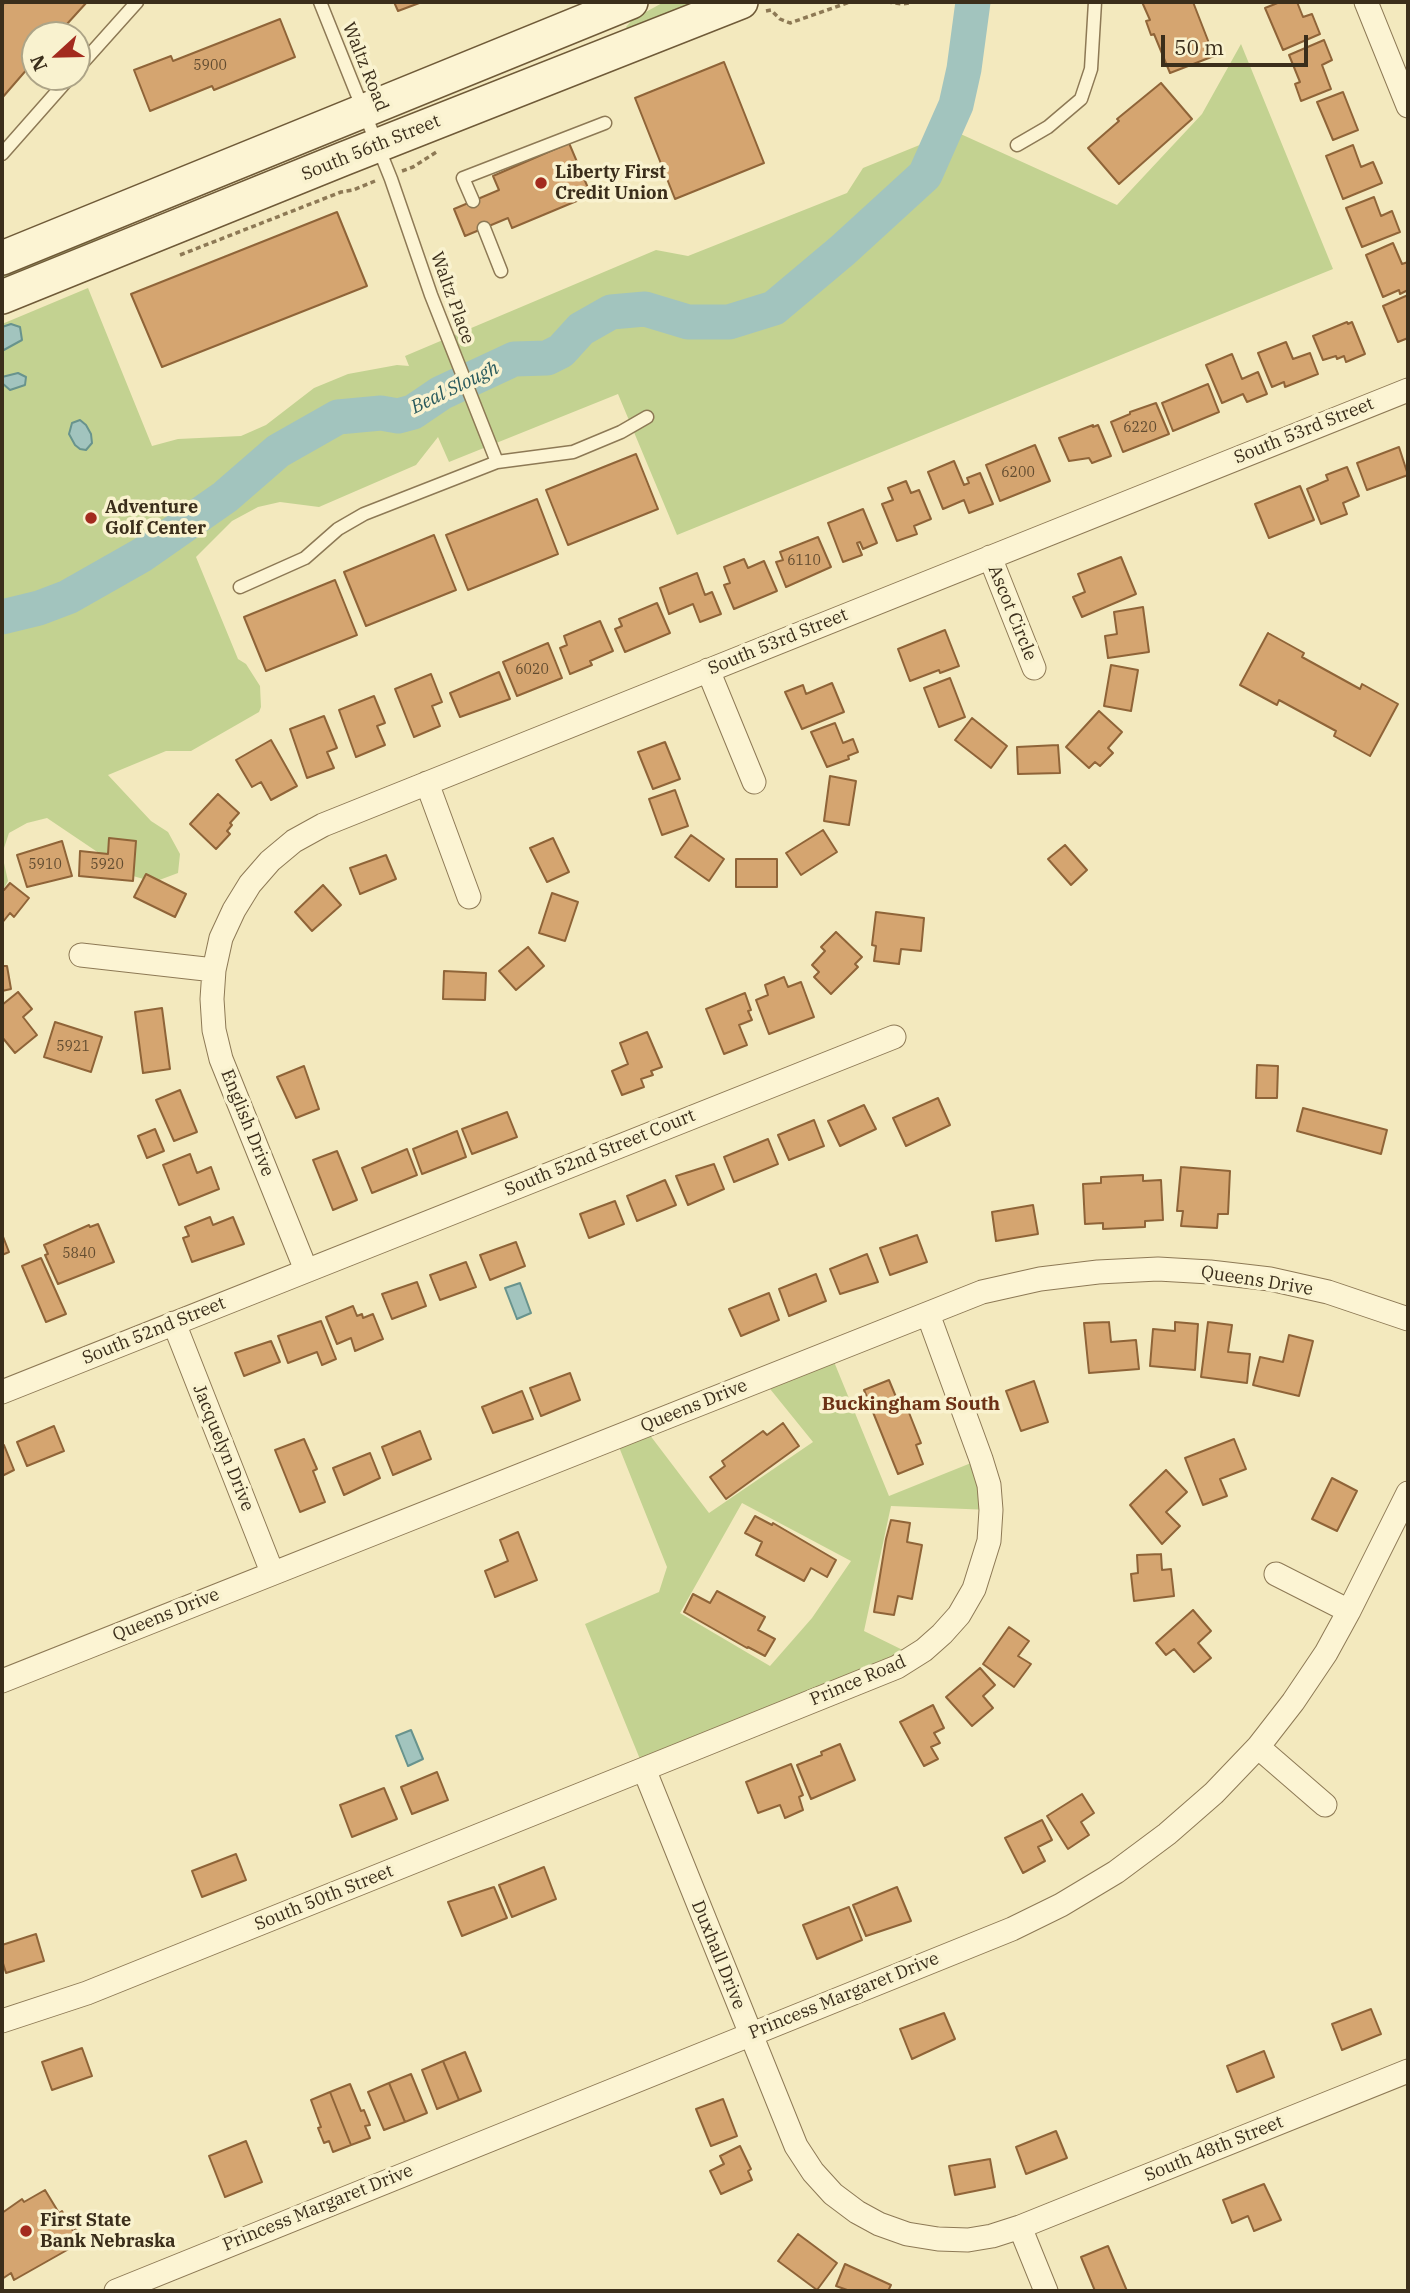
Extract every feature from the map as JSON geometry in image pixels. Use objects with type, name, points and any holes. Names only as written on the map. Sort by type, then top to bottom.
[{"type":"main road","name":"South 56th Street","points":[[2,258],[631,2]]},
{"type":"main road","name":"South 56th Street","points":[[2,297],[377,145],[741,2]]},
{"type":"street","points":[[1366,2],[1408,106]]},
{"type":"street","name":"South 53rd Street","points":[[214,970],[221,938],[233,910],[250,884],[270,861],[294,841],[323,825],[1408,390]]},
{"type":"street","name":"Ascot Circle","points":[[990,557],[1034,668]]},
{"type":"street","points":[[708,670],[754,782]]},
{"type":"street","points":[[427,783],[469,897]]},
{"type":"street","points":[[81,955],[214,970]]},
{"type":"street","name":"English Drive","points":[[214,970],[213,1020],[221,1059],[306,1270]]},
{"type":"street","name":"South 52nd Street Court","points":[[306,1270],[894,1037]]},
{"type":"street","name":"Queens Drive","points":[[2,1681],[982,1292],[1040,1279],[1098,1272],[1158,1269],[1210,1272],[1270,1279],[1328,1292],[1408,1319]]},
{"type":"street","name":"South 52nd Street","points":[[2,1392],[306,1270]]},
{"type":"street","name":"Prince Road","points":[[643,1769],[897,1667],[924,1650],[959,1615],[975,1589],[989,1541],[989,1485],[928,1314]]},
{"type":"street","name":"Jacquelyn Drive","points":[[174,1323],[272,1572]]},
{"type":"street","name":"Princess Margaret Drive","points":[[116,2291],[1012,1929],[1061,1905],[1116,1872],[1167,1834],[1214,1793],[1258,1747],[1293,1702],[1326,1653],[1408,1493]]},
{"type":"street","points":[[1276,1574],[1349,1611]]},
{"type":"street","points":[[1258,1747],[1325,1805]]},
{"type":"street","name":"South 50th Street","points":[[2,2021],[87,1993],[643,1769]]},
{"type":"street","name":"Duxhall Drive","points":[[643,1769],[796,2146],[813,2172],[857,2212],[879,2224],[907,2234],[937,2239],[968,2239],[992,2236],[1020,2227]]},
{"type":"street","name":"South 48th Street","points":[[1020,2227],[1408,2071]]},
{"type":"street","points":[[1020,2227],[1046,2291]]},
{"type":"lane","points":[[91,53],[137,2]]},
{"type":"lane","name":"Waltz Road","points":[[320,2],[377,145]]},
{"type":"lane","points":[[1017,145],[1048,127],[1081,99],[1091,69],[1095,2]]},
{"type":"lane","points":[[2,154],[58,91]]},
{"type":"lane","points":[[473,201],[463,178],[605,123]]},
{"type":"lane","name":"Waltz Place","points":[[377,145],[409,226],[431,295],[497,461]]},
{"type":"lane","points":[[484,229],[501,271]]},
{"type":"lane","points":[[240,587],[305,558],[338,529],[354,519],[497,461],[573,452],[621,432],[647,417]]},
{"type":"path","points":[[887,2],[914,2]]},
{"type":"green space","points":[[664,2],[712,2],[629,32],[626,27],[633,19]]},
{"type":"green space","points":[[1241,44],[1333,269],[677,535],[618,394],[449,462],[438,437],[416,465],[319,507],[280,502],[258,507],[232,521],[196,557],[238,659],[246,664],[260,686],[259,712],[191,751],[166,751],[108,775],[151,821],[168,832],[180,854],[178,873],[154,882],[133,876],[47,818],[27,823],[9,833],[2,854],[2,324],[88,288],[152,446],[178,439],[241,436],[266,425],[314,388],[348,374],[397,365],[409,366],[405,356],[656,250],[688,256],[847,193],[863,168],[954,131],[1117,205],[1202,114]]},
{"type":"green space","points":[[117,228],[81,249],[2,283],[2,268]]},
{"type":"green space","points":[[2,854],[8,881],[2,892]]},
{"type":"green space","points":[[830,1352],[889,1496],[981,1459],[991,1510],[891,1506],[864,1631],[915,1656],[644,1769],[585,1624],[659,1592],[667,1567],[615,1437],[643,1426],[709,1513],[813,1442],[762,1379]],"holes":[[[742,1503],[851,1561],[812,1618],[770,1666],[680,1613]]]},
{"type":"water","points":[[11,324],[20,327],[22,340],[2,351],[2,327]]},
{"type":"water","points":[[18,373],[26,377],[25,385],[10,390],[2,383],[2,377]]},
{"type":"water","points":[[80,420],[91,434],[92,443],[86,450],[75,445],[69,434],[72,423]]},
{"type":"water","points":[[520,1283],[531,1313],[517,1319],[505,1288]]},
{"type":"water","points":[[411,1730],[423,1759],[408,1766],[396,1736]]},
{"type":"building","points":[[5,2],[87,2],[70,21],[21,21],[21,76],[2,98],[2,6]]},
{"type":"building","points":[[394,2],[422,2],[398,11]]},
{"type":"building","points":[[1142,2],[1193,2],[1214,56],[1170,73],[1154,34],[1151,35],[1146,21],[1150,20]]},
{"type":"building","points":[[1280,2],[1297,2],[1303,17],[1312,14],[1320,34],[1283,50],[1265,8]]},
{"type":"building","points":[[280,19],[295,57],[214,90],[212,86],[150,111],[134,70],[171,56],[173,61]]},
{"type":"building","points":[[1324,40],[1332,60],[1322,65],[1331,89],[1301,101],[1295,84],[1300,82],[1289,55]]},
{"type":"building","points":[[724,62],[764,163],[675,199],[635,98]]},
{"type":"building","points":[[1161,83],[1192,119],[1119,184],[1088,148],[1119,121],[1117,119]]},
{"type":"building","points":[[1343,92],[1358,130],[1333,140],[1317,102]]},
{"type":"building","name":"Liberty First Credit Union","points":[[569,143],[591,195],[512,228],[508,218],[465,236],[454,209],[499,190],[493,176]]},
{"type":"building","points":[[1353,145],[1361,167],[1373,162],[1382,183],[1343,199],[1326,156]]},
{"type":"building","points":[[1374,197],[1381,216],[1392,211],[1400,232],[1362,247],[1346,208]]},
{"type":"building","points":[[337,212],[367,286],[162,367],[131,294]]},
{"type":"building","points":[[1393,243],[1402,264],[1408,262],[1408,290],[1400,294],[1399,290],[1383,297],[1366,255]]},
{"type":"building","points":[[1408,295],[1408,338],[1398,342],[1383,306]]},
{"type":"building","points":[[1352,322],[1365,354],[1346,362],[1344,356],[1323,360],[1313,336]]},
{"type":"building","points":[[1286,342],[1293,359],[1310,353],[1318,374],[1285,387],[1284,382],[1272,387],[1258,353]]},
{"type":"building","points":[[1232,354],[1242,379],[1258,372],[1267,394],[1247,402],[1243,394],[1222,403],[1206,365]]},
{"type":"building","points":[[1208,384],[1219,412],[1173,431],[1162,403]]},
{"type":"building","points":[[1156,403],[1169,434],[1123,452],[1111,422]]},
{"type":"building","points":[[1098,425],[1111,456],[1092,463],[1089,458],[1069,461],[1059,438]]},
{"type":"building","points":[[1035,445],[1050,481],[1000,501],[986,465]]},
{"type":"building","points":[[1399,447],[1408,475],[1367,490],[1357,463]]},
{"type":"building","points":[[636,454],[658,509],[568,545],[546,490]]},
{"type":"building","points":[[954,461],[964,485],[969,483],[967,478],[980,473],[993,504],[969,513],[964,500],[943,509],[928,472]]},
{"type":"building","points":[[1347,467],[1359,496],[1343,503],[1347,514],[1321,524],[1307,489],[1328,480],[1326,475]]},
{"type":"building","points":[[906,481],[911,493],[919,490],[931,519],[914,526],[917,534],[897,541],[882,504],[893,500],[888,488]]},
{"type":"building","points":[[1300,486],[1314,520],[1269,538],[1255,504]]},
{"type":"building","points":[[537,499],[558,554],[468,590],[446,535]]},
{"type":"building","points":[[863,509],[877,543],[863,549],[860,542],[857,543],[862,555],[843,562],[828,523]]},
{"type":"building","points":[[434,535],[456,590],[366,626],[344,572]]},
{"type":"building","points":[[818,537],[831,567],[786,587],[776,562],[783,560],[780,552]]},
{"type":"building","points":[[1121,557],[1136,594],[1082,617],[1073,597],[1085,592],[1078,574]]},
{"type":"building","points":[[744,559],[748,568],[764,561],[777,591],[734,609],[724,585],[730,583],[724,567]]},
{"type":"building","points":[[697,573],[705,595],[712,592],[721,614],[700,622],[693,604],[669,614],[660,588]]},
{"type":"building","points":[[335,580],[357,635],[266,671],[244,617]]},
{"type":"building","points":[[657,603],[670,633],[625,652],[615,629],[622,626],[619,619]]},
{"type":"building","points":[[1143,607],[1149,652],[1108,658],[1105,636],[1117,634],[1114,612]]},
{"type":"building","points":[[600,621],[613,651],[590,661],[592,665],[570,674],[560,648],[567,645],[564,636]]},
{"type":"building","points":[[945,630],[959,666],[910,681],[898,649]]},
{"type":"building","points":[[1268,633],[1304,653],[1302,657],[1360,689],[1362,684],[1398,704],[1370,756],[1334,736],[1336,731],[1279,700],[1277,705],[1240,685]]},
{"type":"building","points":[[548,643],[562,678],[517,696],[503,662]]},
{"type":"building","points":[[1111,665],[1138,670],[1131,711],[1104,706]]},
{"type":"building","points":[[499,672],[510,699],[460,717],[450,693]]},
{"type":"building","points":[[431,674],[442,702],[432,706],[440,726],[414,737],[395,689]]},
{"type":"building","points":[[950,678],[965,717],[939,727],[924,688]]},
{"type":"building","points":[[832,683],[844,712],[802,729],[785,692],[803,685],[806,694]]},
{"type":"building","points":[[374,696],[385,723],[377,726],[385,745],[356,757],[339,710]]},
{"type":"building","points":[[1099,711],[1122,732],[1108,748],[1113,753],[1100,766],[1095,762],[1089,768],[1066,747]]},
{"type":"building","points":[[324,716],[337,748],[327,752],[334,768],[307,778],[290,729]]},
{"type":"building","points":[[972,718],[1007,746],[991,768],[955,740]]},
{"type":"building","points":[[835,723],[843,743],[853,739],[858,752],[848,756],[849,759],[827,767],[811,732]]},
{"type":"building","points":[[271,740],[297,786],[271,800],[261,782],[252,787],[236,760]]},
{"type":"building","points":[[665,742],[680,779],[653,789],[638,752]]},
{"type":"building","points":[[1058,745],[1060,773],[1018,774],[1017,747]]},
{"type":"building","points":[[830,776],[856,781],[849,825],[824,821]]},
{"type":"building","points":[[675,790],[688,826],[662,835],[649,799]]},
{"type":"building","points":[[218,794],[239,813],[230,823],[232,825],[227,831],[230,834],[216,849],[190,824]]},
{"type":"building","points":[[823,830],[837,852],[801,875],[786,853]]},
{"type":"building","points":[[691,835],[724,859],[709,881],[675,857]]},
{"type":"building","points":[[109,838],[136,841],[133,881],[79,876],[80,851],[108,854]]},
{"type":"building","points":[[553,838],[569,872],[547,882],[530,848]]},
{"type":"building","points":[[62,841],[72,876],[27,887],[17,855]]},
{"type":"building","points":[[1065,845],[1087,870],[1071,885],[1048,859]]},
{"type":"building","points":[[386,855],[396,879],[360,894],[350,868]]},
{"type":"building","points":[[736,859],[777,859],[777,887],[736,887]]},
{"type":"building","points":[[146,874],[186,894],[175,917],[134,897]]},
{"type":"building","points":[[10,883],[29,898],[14,917],[10,913],[2,923],[2,888],[4,890]]},
{"type":"building","points":[[323,885],[341,905],[312,931],[295,912]]},
{"type":"building","points":[[552,893],[578,902],[565,941],[539,933]]},
{"type":"building","points":[[876,912],[924,918],[921,951],[901,949],[899,964],[874,961],[876,946],[872,945]]},
{"type":"building","points":[[836,932],[862,957],[855,964],[858,967],[831,994],[814,977],[819,972],[812,965],[825,951],[821,947]]},
{"type":"building","points":[[528,947],[544,966],[516,990],[499,971]]},
{"type":"building","points":[[2,966],[7,966],[11,989],[2,991]]},
{"type":"building","points":[[444,971],[486,973],[485,1000],[443,999]]},
{"type":"building","points":[[784,977],[788,987],[801,982],[814,1017],[769,1034],[756,1000],[768,995],[765,985]]},
{"type":"building","points":[[18,992],[32,1009],[23,1017],[37,1035],[15,1053],[2,1037],[2,1005]]},
{"type":"building","points":[[745,993],[752,1020],[739,1025],[747,1045],[724,1054],[706,1009]]},
{"type":"building","points":[[162,1008],[170,1069],[143,1073],[135,1012]]},
{"type":"building","points":[[55,1022],[102,1037],[91,1072],[44,1057]]},
{"type":"building","points":[[647,1032],[662,1067],[651,1071],[653,1075],[641,1079],[644,1087],[622,1095],[612,1071],[628,1064],[620,1043]]},
{"type":"building","points":[[1257,1065],[1278,1066],[1277,1098],[1256,1098]]},
{"type":"building","points":[[304,1066],[319,1109],[296,1118],[277,1077]]},
{"type":"building","points":[[180,1090],[197,1132],[174,1141],[156,1100]]},
{"type":"building","points":[[938,1098],[950,1125],[906,1146],[893,1118]]},
{"type":"building","points":[[864,1105],[876,1129],[840,1146],[828,1121]]},
{"type":"building","points":[[1303,1108],[1387,1130],[1381,1154],[1297,1131]]},
{"type":"building","points":[[507,1112],[517,1137],[472,1154],[462,1129]]},
{"type":"building","points":[[814,1120],[824,1146],[789,1160],[778,1135]]},
{"type":"building","points":[[155,1129],[164,1151],[147,1158],[138,1136]]},
{"type":"building","points":[[457,1131],[466,1157],[422,1174],[413,1149]]},
{"type":"building","points":[[768,1139],[778,1164],[734,1182],[724,1157]]},
{"type":"building","points":[[407,1149],[417,1175],[372,1193],[362,1168]]},
{"type":"building","points":[[337,1151],[357,1200],[333,1210],[313,1160]]},
{"type":"building","points":[[190,1154],[197,1173],[211,1167],[219,1189],[179,1205],[163,1165]]},
{"type":"building","points":[[714,1164],[724,1189],[688,1205],[676,1176]]},
{"type":"building","points":[[1181,1167],[1230,1171],[1228,1214],[1218,1214],[1217,1228],[1181,1226],[1183,1211],[1177,1211]]},
{"type":"building","points":[[1143,1175],[1143,1181],[1161,1180],[1163,1220],[1145,1221],[1145,1227],[1103,1229],[1103,1223],[1085,1224],[1083,1184],[1101,1183],[1101,1177]]},
{"type":"building","points":[[665,1180],[676,1205],[637,1221],[627,1196]]},
{"type":"building","points":[[615,1201],[624,1224],[589,1238],[580,1214]]},
{"type":"building","points":[[1033,1205],[1038,1234],[996,1241],[992,1212]]},
{"type":"building","points":[[210,1217],[213,1225],[233,1217],[244,1244],[192,1262],[183,1238],[189,1236],[185,1227]]},
{"type":"building","points":[[98,1224],[114,1262],[58,1284],[45,1255],[48,1254],[44,1245],[89,1225]]},
{"type":"building","points":[[2,1234],[9,1252],[2,1255]]},
{"type":"building","points":[[917,1235],[927,1262],[890,1275],[880,1248]]},
{"type":"building","points":[[516,1242],[525,1266],[490,1280],[480,1255]]},
{"type":"building","points":[[867,1254],[878,1282],[840,1294],[830,1269]]},
{"type":"building","points":[[41,1258],[66,1314],[46,1322],[22,1266]]},
{"type":"building","points":[[466,1262],[476,1287],[440,1300],[430,1275]]},
{"type":"building","points":[[816,1274],[826,1301],[789,1316],[779,1289]]},
{"type":"building","points":[[417,1282],[426,1306],[392,1319],[382,1294]]},
{"type":"building","points":[[769,1293],[779,1320],[741,1336],[729,1309]]},
{"type":"building","points":[[353,1306],[357,1316],[362,1314],[363,1318],[373,1314],[383,1339],[355,1351],[351,1338],[337,1344],[326,1317]]},
{"type":"building","points":[[321,1321],[336,1359],[322,1365],[317,1352],[288,1363],[278,1336]]},
{"type":"building","points":[[1109,1322],[1111,1342],[1136,1340],[1139,1369],[1089,1373],[1084,1323]]},
{"type":"building","points":[[1175,1322],[1198,1324],[1195,1370],[1150,1366],[1153,1329],[1175,1331]]},
{"type":"building","points":[[1208,1322],[1232,1325],[1228,1352],[1250,1354],[1247,1383],[1201,1377]]},
{"type":"building","points":[[1289,1335],[1313,1341],[1299,1396],[1253,1385],[1260,1357],[1283,1362]]},
{"type":"building","points":[[271,1341],[280,1362],[244,1376],[235,1353]]},
{"type":"building","points":[[570,1373],[580,1400],[541,1416],[530,1388]]},
{"type":"building","points":[[889,1380],[896,1397],[902,1395],[921,1443],[916,1445],[923,1464],[898,1474],[864,1390]]},
{"type":"building","points":[[1034,1381],[1048,1422],[1021,1431],[1006,1391]]},
{"type":"building","points":[[522,1391],[533,1419],[493,1433],[482,1407]]},
{"type":"building","points":[[783,1423],[799,1446],[726,1499],[710,1477],[725,1466],[722,1461],[763,1431],[767,1435]]},
{"type":"building","points":[[54,1426],[64,1451],[27,1466],[17,1442]]},
{"type":"building","points":[[420,1431],[431,1459],[393,1475],[382,1447]]},
{"type":"building","points":[[304,1439],[317,1469],[313,1471],[325,1502],[300,1512],[275,1450]]},
{"type":"building","points":[[1234,1439],[1246,1469],[1220,1479],[1227,1496],[1203,1505],[1185,1458]]},
{"type":"building","points":[[4,1445],[14,1470],[2,1476],[2,1446]]},
{"type":"building","points":[[370,1453],[380,1478],[344,1495],[333,1468]]},
{"type":"building","points":[[1166,1470],[1187,1492],[1166,1512],[1180,1526],[1162,1544],[1130,1505]]},
{"type":"building","points":[[1332,1478],[1357,1491],[1337,1531],[1312,1519]]},
{"type":"building","points":[[755,1516],[772,1525],[773,1523],[836,1560],[827,1577],[811,1568],[804,1581],[756,1555],[762,1542],[745,1533]]},
{"type":"building","points":[[891,1520],[910,1523],[907,1542],[922,1545],[912,1599],[898,1596],[894,1615],[874,1612]]},
{"type":"building","points":[[518,1532],[537,1580],[495,1597],[485,1571],[508,1561],[500,1540]]},
{"type":"building","points":[[1161,1554],[1162,1570],[1171,1569],[1174,1596],[1134,1601],[1131,1574],[1138,1573],[1137,1555]]},
{"type":"building","points":[[717,1591],[765,1617],[758,1630],[775,1639],[765,1656],[684,1612],[693,1594],[710,1603]]},
{"type":"building","points":[[1193,1610],[1211,1631],[1198,1643],[1211,1658],[1194,1672],[1174,1649],[1166,1655],[1156,1643]]},
{"type":"building","points":[[1009,1627],[1029,1641],[1018,1656],[1031,1664],[1014,1687],[983,1664]]},
{"type":"building","points":[[980,1668],[995,1685],[983,1696],[993,1708],[972,1726],[946,1697]]},
{"type":"building","points":[[933,1705],[944,1728],[934,1733],[940,1743],[931,1747],[938,1759],[924,1766],[900,1722]]},
{"type":"building","points":[[840,1744],[855,1780],[811,1799],[797,1765]]},
{"type":"building","points":[[791,1764],[803,1795],[799,1797],[803,1810],[785,1818],[780,1805],[758,1813],[746,1782]]},
{"type":"building","points":[[437,1772],[448,1800],[412,1814],[401,1787]]},
{"type":"building","points":[[384,1788],[397,1819],[352,1837],[340,1805]]},
{"type":"building","points":[[1082,1794],[1094,1813],[1081,1822],[1089,1835],[1068,1849],[1047,1816]]},
{"type":"building","points":[[1042,1820],[1052,1840],[1038,1847],[1045,1861],[1023,1873],[1005,1838]]},
{"type":"building","points":[[236,1854],[246,1880],[202,1897],[192,1871]]},
{"type":"building","points":[[544,1867],[556,1899],[512,1917],[499,1885]]},
{"type":"building","points":[[494,1887],[507,1918],[462,1936],[448,1902]]},
{"type":"building","points":[[897,1887],[911,1921],[866,1936],[853,1905]]},
{"type":"building","points":[[849,1907],[862,1940],[817,1959],[803,1925]]},
{"type":"building","points":[[36,1934],[44,1961],[6,1973],[2,1960],[2,1945]]},
{"type":"building","points":[[1371,2009],[1381,2034],[1342,2050],[1332,2024]]},
{"type":"building","points":[[944,2013],[955,2039],[912,2059],[900,2029]]},
{"type":"building","points":[[82,2048],[92,2076],[52,2090],[42,2062]]},
{"type":"building","points":[[1264,2051],[1274,2077],[1237,2092],[1227,2066]]},
{"type":"building","points":[[465,2052],[481,2091],[459,2100],[443,2061]]},
{"type":"building","points":[[443,2061],[459,2100],[437,2109],[422,2070]]},
{"type":"building","points":[[411,2074],[427,2113],[405,2122],[389,2083]]},
{"type":"building","points":[[389,2083],[405,2122],[384,2130],[368,2092]]},
{"type":"building","points":[[350,2084],[370,2125],[365,2126],[370,2138],[351,2145],[330,2092]]},
{"type":"building","points":[[330,2092],[351,2145],[333,2152],[329,2141],[324,2143],[311,2100]]},
{"type":"building","points":[[723,2099],[737,2136],[711,2146],[696,2109]]},
{"type":"building","points":[[1056,2131],[1067,2158],[1026,2174],[1016,2147]]},
{"type":"building","points":[[246,2141],[262,2182],[225,2197],[209,2156]]},
{"type":"building","points":[[740,2146],[751,2169],[748,2171],[752,2180],[721,2194],[710,2171],[724,2164],[720,2156]]},
{"type":"building","points":[[990,2159],[995,2187],[955,2195],[949,2166]]},
{"type":"building","points":[[1264,2184],[1281,2220],[1254,2231],[1248,2216],[1232,2223],[1223,2200]]},
{"type":"building","points":[[45,2190],[59,2213],[62,2211],[73,2231],[76,2229],[83,2241],[14,2280],[11,2273],[2,2279],[2,2213],[22,2199],[24,2202]]},
{"type":"building","points":[[798,2234],[837,2263],[817,2290],[778,2261]]},
{"type":"building","points":[[1108,2246],[1127,2291],[1095,2291],[1081,2257]]},
{"type":"building","points":[[845,2264],[891,2285],[888,2291],[850,2291],[836,2286]]},
{"type":"waterway","name":"Beal Slough","points":[[2,617],[39,608],[68,597],[142,555],[225,497],[278,451],[338,417],[381,413],[398,416],[413,412],[441,393],[514,359],[547,358],[561,351],[581,329],[611,312],[645,309],[688,322],[729,322],[774,308],[925,175],[956,105],[973,2]]},
{"type":"place","name":"Liberty First Credit Union","points":[[541,183]]},
{"type":"place","name":"Adventure Golf Center","points":[[91,518]]},
{"type":"place","name":"First State Bank Nebraska","points":[[26,2231]]},
{"type":"district","name":"Buckingham South","points":[[911,1405]]}]
